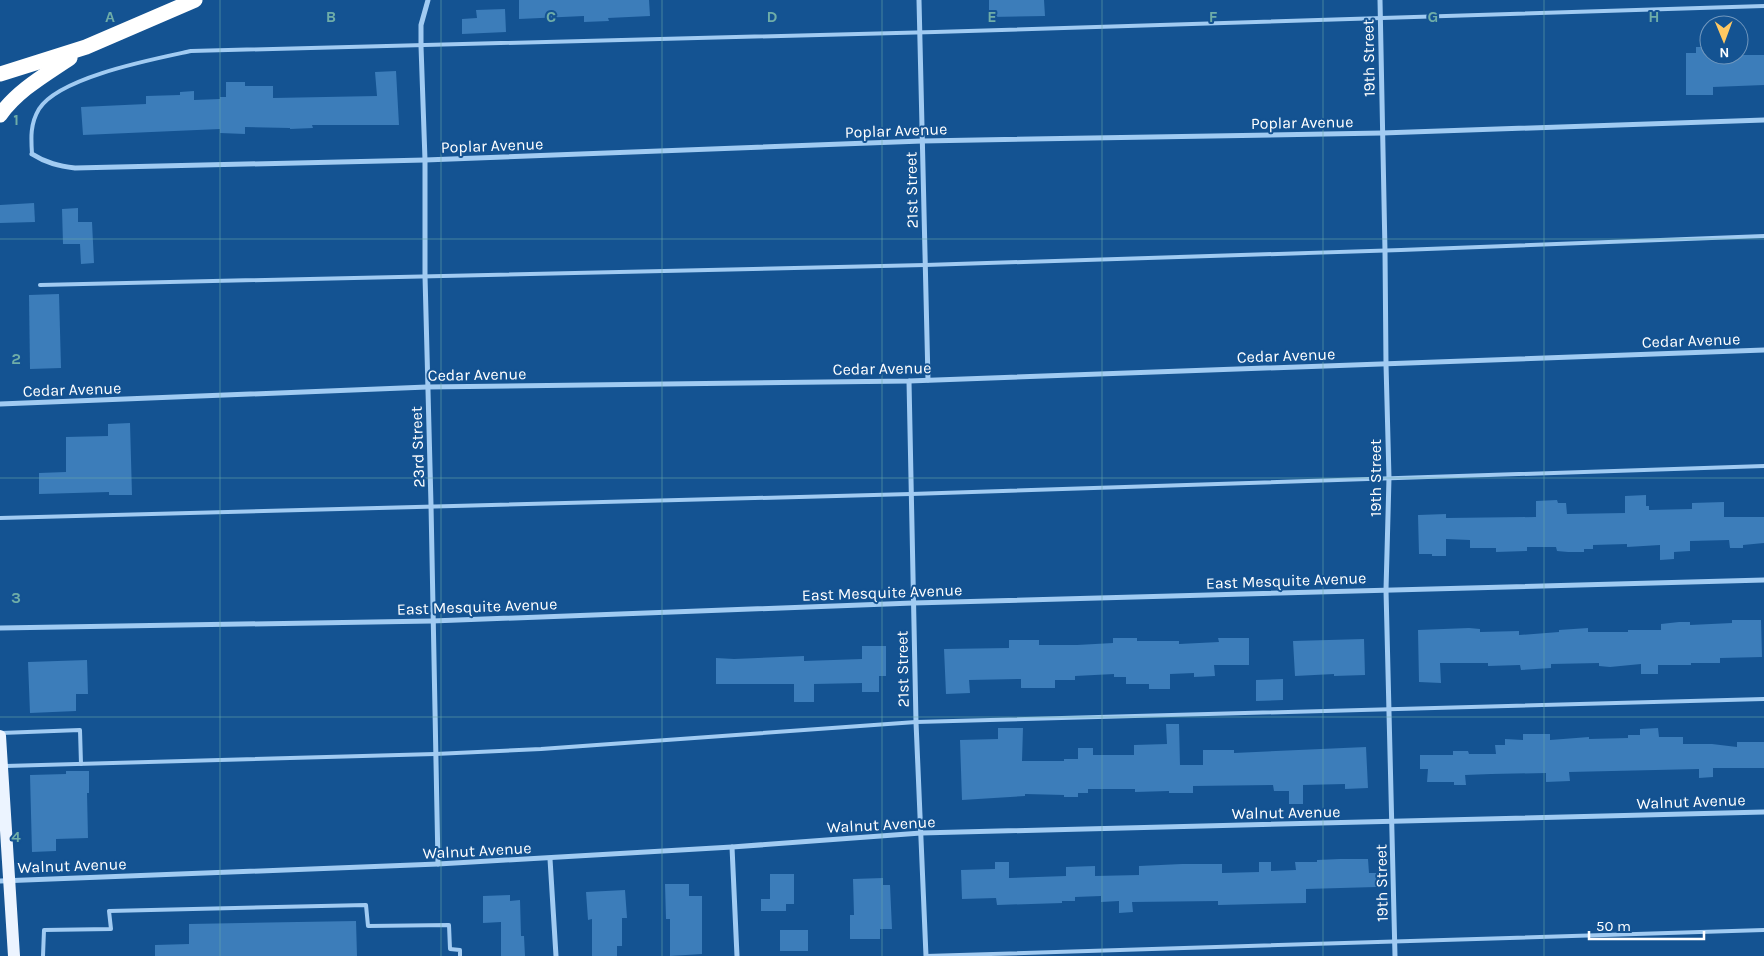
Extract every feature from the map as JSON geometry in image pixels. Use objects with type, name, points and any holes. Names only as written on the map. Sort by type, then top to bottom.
[{"type":"highway","points":[[0,74],[86,47],[195,0]]},
{"type":"highway","points":[[0,115],[14,98],[86,47]]},
{"type":"main road","points":[[0,734],[4,880],[14,956]]},
{"type":"street","name":"23rd Street","points":[[428,0],[421,25],[421,46],[425,160],[427,387],[438,864]]},
{"type":"street","name":"21st Street","points":[[919,0],[928,380]]},
{"type":"street","name":"19th Street","points":[[1380,0],[1389,478],[1386,590],[1395,956]]},
{"type":"street","name":"Poplar Avenue","points":[[32,154],[44,161],[59,166],[75,168],[425,160],[922,141],[1382,133],[1764,120]]},
{"type":"street","name":"Cedar Avenue","points":[[0,404],[427,387],[909,381],[1764,350]]},
{"type":"street","name":"21st Street","points":[[909,381],[916,722],[926,956]]},
{"type":"street","name":"East Mesquite Avenue","points":[[0,628],[432,621],[913,604],[1764,580]]},
{"type":"street","name":"Walnut Avenue","points":[[4,880],[438,864],[921,834],[1764,812]]},
{"type":"street","points":[[732,847],[737,956]]},
{"type":"street","points":[[550,858],[556,956]]},
{"type":"lane","points":[[32,154],[31,134],[39,109],[59,90],[73,83],[111,71],[191,51],[1380,19],[1764,6]]},
{"type":"lane","points":[[40,285],[925,265],[1385,251],[1764,236]]},
{"type":"lane","points":[[0,518],[431,505],[911,494],[1764,466]]},
{"type":"lane","points":[[2,766],[435,754],[541,749],[916,722],[1764,699]]},
{"type":"lane","points":[[0,734],[80,730],[81,764]]},
{"type":"lane","points":[[43,956],[44,930],[111,929],[109,911],[366,905],[368,926],[449,925],[450,949],[460,950],[460,956]]},
{"type":"lane","points":[[926,956],[1764,930]]},
{"type":"building","points":[[519,0],[649,0],[650,16],[608,18],[609,21],[584,22],[584,16],[519,19]]},
{"type":"building","points":[[989,0],[1044,0],[1045,16],[989,17]]},
{"type":"building","points":[[505,9],[506,32],[462,34],[462,19],[477,18],[476,10]]},
{"type":"building","points":[[1696,47],[1699,47],[1699,65],[1749,65],[1749,55],[1764,55],[1764,85],[1713,87],[1713,95],[1686,95],[1686,53],[1696,53]]},
{"type":"building","points":[[396,71],[399,125],[312,125],[313,128],[290,129],[245,127],[245,134],[220,133],[220,129],[83,135],[81,107],[146,104],[146,96],[180,95],[180,92],[194,91],[194,100],[220,99],[220,97],[226,97],[226,82],[245,82],[245,86],[273,86],[273,98],[377,96],[375,72]]},
{"type":"building","points":[[34,203],[35,222],[0,223],[0,205]]},
{"type":"building","points":[[78,208],[78,222],[92,222],[94,263],[81,264],[80,244],[63,244],[62,209]]},
{"type":"building","points":[[59,294],[61,368],[30,369],[29,295]]},
{"type":"building","points":[[130,423],[132,495],[109,495],[109,492],[39,494],[39,473],[66,472],[66,437],[108,436],[108,424]]},
{"type":"building","points":[[1646,495],[1646,506],[1649,506],[1649,510],[1692,509],[1692,503],[1724,502],[1724,517],[1764,517],[1764,543],[1743,545],[1743,548],[1730,548],[1729,540],[1690,541],[1690,551],[1674,552],[1674,559],[1660,560],[1660,545],[1627,547],[1627,544],[1593,545],[1593,549],[1584,549],[1584,552],[1557,551],[1556,547],[1527,547],[1527,551],[1496,552],[1496,548],[1470,548],[1470,540],[1446,539],[1446,556],[1419,554],[1418,515],[1446,514],[1446,518],[1536,517],[1536,501],[1557,500],[1558,503],[1566,503],[1567,514],[1625,513],[1625,496]]},
{"type":"building","points":[[1732,620],[1761,620],[1762,657],[1720,658],[1720,663],[1658,665],[1658,674],[1641,674],[1641,664],[1610,667],[1599,666],[1599,663],[1551,664],[1551,668],[1521,670],[1520,665],[1488,666],[1488,663],[1440,663],[1441,683],[1419,682],[1418,630],[1469,628],[1480,629],[1480,632],[1519,631],[1519,635],[1588,628],[1588,632],[1628,632],[1628,630],[1661,630],[1661,624],[1679,622],[1690,622],[1690,625],[1732,623]]},
{"type":"building","points":[[1113,638],[1137,638],[1137,641],[1179,641],[1179,644],[1219,642],[1218,638],[1249,638],[1249,665],[1214,665],[1215,676],[1194,677],[1194,673],[1170,674],[1170,689],[1149,689],[1149,684],[1126,684],[1126,677],[1114,677],[1114,674],[1075,676],[1075,680],[1055,680],[1055,688],[1021,688],[1021,679],[969,680],[970,693],[946,694],[944,649],[1009,648],[1009,640],[1039,640],[1039,645],[1113,643]]},
{"type":"building","points":[[1364,639],[1365,675],[1295,676],[1293,641]]},
{"type":"building","points":[[862,646],[886,646],[886,676],[879,676],[879,692],[862,692],[862,683],[814,684],[814,702],[794,702],[794,684],[716,684],[716,658],[804,656],[804,661],[862,659]]},
{"type":"building","points":[[87,660],[88,694],[76,694],[76,711],[30,713],[28,662]]},
{"type":"building","points":[[1283,679],[1283,700],[1256,701],[1256,680]]},
{"type":"building","points":[[1166,724],[1179,724],[1180,765],[1203,765],[1203,750],[1234,750],[1234,753],[1366,747],[1368,788],[1345,789],[1345,784],[1303,785],[1303,804],[1289,804],[1289,791],[1274,791],[1273,785],[1193,786],[1193,793],[1169,793],[1169,791],[1135,792],[1135,789],[1088,789],[1088,793],[1078,793],[1078,797],[1025,794],[1025,796],[962,800],[960,740],[998,739],[998,728],[1023,728],[1022,761],[1064,761],[1064,759],[1078,759],[1078,748],[1093,748],[1093,755],[1134,755],[1134,745],[1167,744]]},
{"type":"building","points":[[1658,728],[1659,737],[1683,737],[1683,744],[1712,744],[1737,747],[1737,742],[1764,742],[1764,768],[1713,768],[1713,777],[1699,778],[1699,769],[1569,772],[1570,781],[1546,782],[1546,773],[1465,775],[1466,785],[1454,785],[1454,782],[1427,782],[1428,769],[1420,769],[1420,755],[1453,755],[1453,751],[1468,751],[1469,754],[1496,754],[1495,745],[1505,745],[1505,739],[1523,740],[1523,734],[1550,734],[1550,740],[1589,737],[1589,739],[1628,738],[1628,735],[1640,735],[1640,729]]},
{"type":"building","points":[[66,771],[89,771],[89,793],[87,793],[88,838],[56,839],[56,851],[32,852],[30,775],[66,774]]},
{"type":"building","points":[[1368,859],[1369,873],[1376,873],[1376,887],[1306,889],[1306,903],[1218,905],[1218,901],[1132,902],[1133,912],[1119,913],[1119,901],[1101,902],[1101,896],[1075,897],[1075,901],[1062,901],[1062,903],[997,905],[996,898],[962,899],[961,870],[995,869],[995,862],[1009,862],[1009,878],[1066,876],[1066,867],[1095,866],[1095,876],[1139,875],[1139,866],[1182,864],[1222,864],[1222,873],[1259,872],[1259,862],[1271,862],[1271,871],[1296,870],[1295,862]]},
{"type":"building","points":[[770,874],[794,874],[794,904],[786,904],[786,911],[761,911],[761,899],[770,899]]},
{"type":"building","points":[[883,878],[883,885],[890,885],[892,929],[880,929],[880,939],[850,939],[850,915],[854,915],[853,879]]},
{"type":"building","points":[[665,884],[689,884],[689,896],[702,896],[702,954],[670,956],[670,919],[666,919]]},
{"type":"building","points":[[625,890],[627,918],[622,918],[622,946],[617,946],[617,956],[592,956],[592,919],[588,920],[586,892]]},
{"type":"building","points":[[510,895],[510,901],[520,900],[521,936],[524,936],[525,956],[501,956],[501,922],[483,923],[483,896]]},
{"type":"building","points":[[356,921],[357,956],[155,956],[155,945],[189,944],[189,924]]},
{"type":"building","points":[[780,930],[808,930],[808,951],[780,951]]}]
